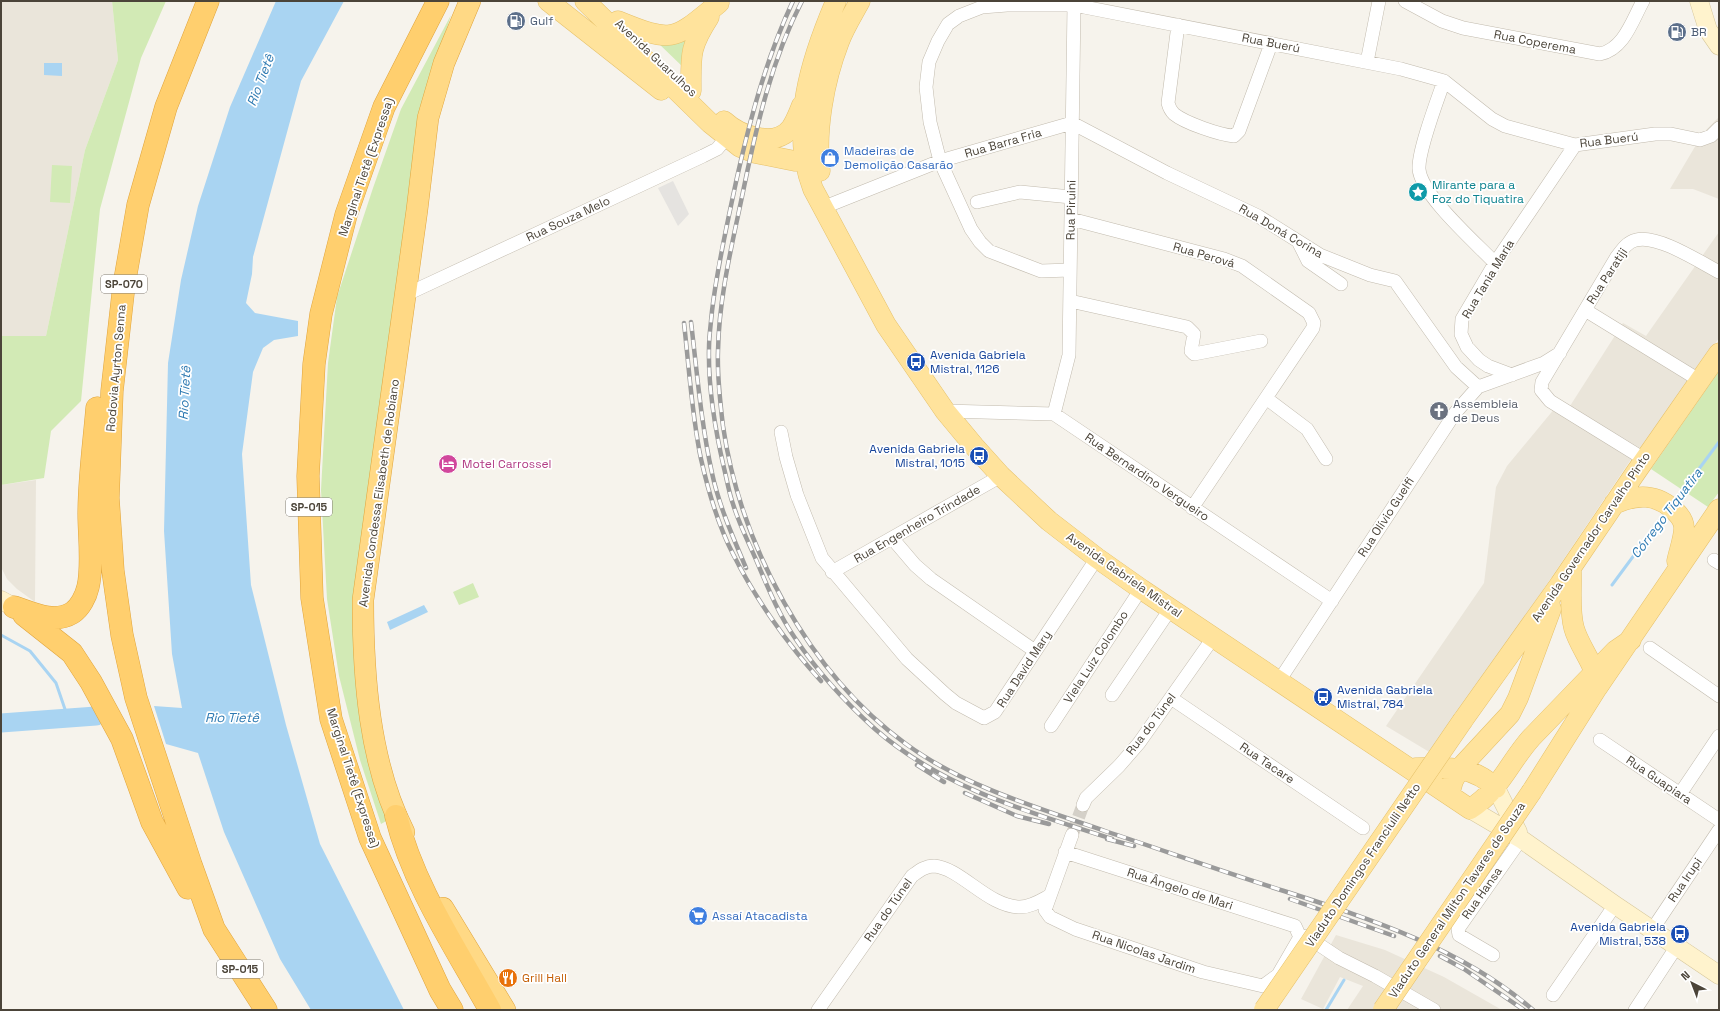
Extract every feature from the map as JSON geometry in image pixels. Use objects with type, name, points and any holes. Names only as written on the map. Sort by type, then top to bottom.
[{"type":"highway","name":"Rodovia Ayrton Senna","points":[[114,580],[108,498],[112,391],[124,285],[138,205],[166,106],[208,1]]},
{"type":"highway","name":"Marginal Tietê (Expressa)","points":[[438,1],[384,107],[346,215],[321,314],[314,364],[308,476],[312,598],[331,719],[370,838],[440,990],[452,1010]]},
{"type":"highway","name":"Avenida Condessa Elisabeth de Robiano","points":[[470,1],[444,63],[428,118],[363,600],[363,650],[368,702],[379,760],[396,816],[432,889],[505,1010]]},
{"type":"highway","points":[[8,603],[54,618],[66,616],[74,612],[83,600],[88,587],[89,512],[98,396],[114,303],[124,285]]},
{"type":"highway","name":"SP-015","points":[[114,580],[122,635],[136,698],[191,865],[214,929],[266,1010]]},
{"type":"highway","points":[[8,603],[72,653],[91,682],[122,739],[152,822],[182,878],[214,929]]},
{"type":"highway","points":[[396,816],[402,842],[421,885],[490,1010]]},
{"type":"main road","points":[[812,159],[803,135],[805,100],[819,40],[836,1]]},
{"type":"main road","points":[[812,159],[831,64],[839,40],[860,1]]},
{"type":"main road","points":[[1698,1],[1708,30],[1719,46]]},
{"type":"main road","points":[[618,21],[660,36],[672,36],[684,31],[720,2]]},
{"type":"main road","points":[[691,90],[691,55],[694,44],[720,2]]},
{"type":"main road","name":"Avenida Guarulhos","points":[[556,3],[676,101],[710,123]]},
{"type":"main road","name":"Avenida Guarulhos","points":[[590,5],[618,21],[735,130],[763,138],[783,134],[790,128],[805,100]]},
{"type":"main road","name":"Avenida Guarulhos","points":[[590,5],[710,123],[740,147],[755,153],[795,161],[812,159]]},
{"type":"main road","points":[[771,156],[796,173],[812,189]]},
{"type":"main road","name":"Avenida Gabriela Mistral","points":[[828,212],[820,170],[812,159],[806,170],[812,189],[828,212],[878,312],[907,358],[945,411],[1001,476],[1049,520],[1097,558],[1213,638],[1449,795],[1520,838],[1615,906],[1719,975]]},
{"type":"main road","name":"Avenida Governador Carvalho Pinto","points":[[1463,720],[1566,577],[1644,459],[1719,353]]},
{"type":"main road","points":[[1614,504],[1637,496],[1651,497],[1668,504],[1681,517],[1685,527],[1673,576]]},
{"type":"main road","points":[[1470,808],[1496,788],[1520,751],[1531,738],[1596,680],[1631,640],[1719,509]]},
{"type":"main road","points":[[1566,577],[1574,627],[1580,646],[1596,680]]},
{"type":"main road","points":[[1449,795],[1453,781],[1460,768],[1510,714],[1518,698],[1566,577]]},
{"type":"main road","name":"Viaduto General Milton Tavares de Souza","points":[[1383,1010],[1532,791],[1596,680]]},
{"type":"main road","name":"Viaduto Domingos Franciulli Netto","points":[[1264,1010],[1463,720]]},
{"type":"main road","name":"Avenida Gabriela Mistral","points":[[1409,768],[1460,768],[1476,773],[1496,788],[1520,838]]},
{"type":"street","points":[[1367,62],[1380,1]]},
{"type":"street","name":"Rua Coperema","points":[[1405,1],[1442,21],[1463,28],[1600,54],[1611,52],[1618,46],[1643,1]]},
{"type":"street","name":"Rua Buerú","points":[[1070,270],[1041,271],[989,251],[980,242],[971,229],[940,161],[930,122],[926,87],[929,62],[938,41],[948,24],[959,16],[982,7],[1007,5],[1074,5],[1402,69],[1444,81],[1492,119],[1505,126],[1575,145],[1655,134],[1671,134],[1700,140],[1706,139],[1719,128]]},
{"type":"street","name":"Rua Piruini","points":[[1054,414],[1069,355],[1074,5]]},
{"type":"street","points":[[1178,25],[1168,102],[1169,107],[1174,113],[1187,121],[1226,135],[1234,136],[1239,131],[1271,44]]},
{"type":"street","points":[[1444,81],[1421,153],[1419,168],[1422,180],[1428,191],[1447,213],[1495,263]]},
{"type":"street","name":"Rua Barra Fria","points":[[828,212],[940,161],[1072,123]]},
{"type":"street","name":"Rua Doná Corina","points":[[1072,123],[1167,173],[1258,216],[1320,255],[1363,272],[1395,281],[1456,367],[1478,387]]},
{"type":"street","name":"Rua Souza Melo","points":[[405,295],[703,156],[717,149],[727,137]]},
{"type":"street","name":"Rua Tania Maria","points":[[1512,375],[1488,366],[1479,360],[1467,347],[1461,334],[1462,319],[1495,263],[1575,145]]},
{"type":"street","points":[[977,202],[1020,192],[1071,197]]},
{"type":"street","name":"Rua Perová","points":[[1071,219],[1224,259],[1242,266],[1309,313],[1314,323],[1313,328],[1266,398]]},
{"type":"street","name":"Rua Paratiji","points":[[1644,459],[1550,401],[1544,396],[1541,390],[1542,382],[1616,258],[1627,244],[1637,239],[1648,239],[1664,244],[1719,272]]},
{"type":"street","points":[[1299,243],[1308,261],[1341,284]]},
{"type":"street","points":[[1070,301],[1187,327],[1194,334],[1192,351],[1194,354],[1261,341]]},
{"type":"street","points":[[1585,310],[1699,380]]},
{"type":"street","points":[[1512,375],[1544,363],[1560,353]]},
{"type":"street","name":"Rua Olívio Guelfi","points":[[1279,681],[1455,413],[1478,387],[1512,375]]},
{"type":"street","points":[[1192,508],[1266,398],[1307,429],[1326,459]]},
{"type":"street","points":[[945,411],[1054,414]]},
{"type":"street","name":"Rua Bernardino Vergueiro","points":[[1054,414],[1332,601]]},
{"type":"street","points":[[781,432],[786,457],[797,495],[817,548],[832,572]]},
{"type":"street","name":"Rua Engenheiro Trindade","points":[[832,572],[1001,476]]},
{"type":"street","points":[[892,538],[914,565],[931,579],[1035,651]]},
{"type":"street","name":"Rua David Mary","points":[[832,572],[877,622],[907,659],[934,685],[956,703],[984,718],[995,712],[1097,558]]},
{"type":"street","name":"Viela Luiz Colombo","points":[[1051,726],[1141,589]]},
{"type":"street","points":[[1112,695],[1171,608]]},
{"type":"street","name":"Rua do Túnel","points":[[1083,805],[1086,798],[1119,766],[1139,743],[1213,638]]},
{"type":"street","points":[[1650,648],[1719,696]]},
{"type":"street","name":"Rua Tacare","points":[[1171,698],[1363,828]]},
{"type":"street","points":[[1680,794],[1719,736]]},
{"type":"street","name":"Rua Guapiara","points":[[1600,740],[1719,820]]},
{"type":"street","name":"Rua Irupi","points":[[1652,930],[1719,830]]},
{"type":"street","points":[[1049,896],[1072,835]]},
{"type":"street","name":"Rua Hansa","points":[[1493,955],[1459,935],[1458,929],[1520,838]]},
{"type":"street","name":"Rua Ângelo de Mari","points":[[1066,852],[1297,928],[1339,958],[1375,976],[1434,1010]]},
{"type":"street","name":"Rua do Túnel","points":[[818,1010],[912,876],[923,868],[935,866],[947,870],[994,899],[1007,905],[1021,907],[1036,904],[1049,896]]},
{"type":"street","name":"Rua Nicolas Jardim","points":[[1049,896],[1046,906],[1046,914],[1075,929],[1203,972],[1263,986],[1278,975],[1300,937],[1297,928]]},
{"type":"street","points":[[1553,995],[1615,906]]},
{"type":"street","points":[[1635,1010],[1677,946]]},
{"type":"shaded area","points":[[1,1],[112,1],[118,60],[85,150],[46,336],[1,336]]},
{"type":"shaded area","points":[[1719,117],[1719,199],[1693,189],[1670,189],[1703,133]]},
{"type":"shaded area","points":[[673,181],[689,214],[678,226],[658,188]]},
{"type":"shaded area","points":[[1719,232],[1719,338],[1640,448],[1570,406],[1623,323],[1646,336]]},
{"type":"shaded area","points":[[1555,408],[1634,455],[1462,710],[1431,753],[1386,726],[1484,583],[1496,487],[1507,466]]},
{"type":"shaded area","points":[[36,480],[35,602],[17,589],[7,579],[1,567],[1,485]]},
{"type":"shaded area","points":[[1336,935],[1385,950],[1444,977],[1502,1010],[1347,1010],[1363,986],[1340,977],[1323,1009],[1301,999]]},
{"type":"green space","points":[[112,1],[166,1],[141,58],[100,209],[81,401],[51,431],[44,478],[1,485],[1,336],[46,336],[85,150],[118,60]]},
{"type":"green space","points":[[451,15],[426,94],[354,601],[388,820],[381,824],[360,760],[339,676],[327,599],[321,490],[328,363],[337,297],[373,188],[401,109]]},
{"type":"green space","points":[[688,38],[685,69],[656,41]]},
{"type":"green space","points":[[52,165],[72,166],[70,203],[50,202]]},
{"type":"green space","points":[[1719,371],[1719,492],[1708,507],[1651,469]]},
{"type":"green space","points":[[473,583],[479,597],[459,605],[453,592]]},
{"type":"water","name":"Rio Tietê","points":[[276,1],[344,1],[301,81],[253,257],[252,274],[246,303],[255,313],[298,321],[298,336],[274,340],[263,348],[253,372],[242,454],[251,585],[286,725],[320,844],[404,1010],[311,1010],[280,959],[224,832],[198,753],[166,744],[154,706],[182,708],[172,654],[164,531],[168,363],[181,280],[198,206],[230,107]]},
{"type":"water","points":[[44,63],[62,63],[62,76],[44,75]]},
{"type":"water","points":[[424,605],[428,612],[390,630],[387,622]]},
{"type":"waterway","name":"Córrego Tiquatira","points":[[1675,501],[1719,442]]},
{"type":"waterway","name":"Córrego Tiquatira","points":[[1612,585],[1666,512]]},
{"type":"waterway","points":[[1,635],[30,651],[56,683],[68,718]]},
{"type":"waterway","points":[[1,723],[96,716]]},
{"type":"waterway","name":"Córrego Tiquatira","points":[[1326,1010],[1344,980]]},
{"type":"tunnel","points":[[1072,835],[1083,805]]},
{"type":"railway","points":[[793,1],[783,23],[767,67],[747,135],[722,246],[709,339],[709,363],[713,408],[728,486],[738,519],[774,601],[789,629],[832,686],[875,729],[901,750],[958,783],[1018,808],[1112,839]]},
{"type":"railway","points":[[802,1],[791,23],[774,69],[754,140],[731,248],[724,289],[719,330],[718,360],[723,426],[732,471],[745,515],[763,560],[784,603],[810,643],[838,681],[871,715],[906,744],[928,759],[952,772],[1002,795],[1350,913],[1415,938],[1477,970],[1506,989],[1533,1010]]},
{"type":"railway","points":[[691,322],[702,416],[712,473],[722,509],[746,568]]},
{"type":"railway","points":[[684,323],[698,443],[710,495],[718,519],[733,554],[751,587],[784,637],[821,681]]},
{"type":"railway","points":[[917,765],[944,782]]},
{"type":"railway","points":[[965,793],[1017,816],[1049,824]]},
{"type":"railway","points":[[1107,839],[1134,846]]},
{"type":"railway","points":[[1290,899],[1394,936]]},
{"type":"railway","points":[[1440,956],[1464,969],[1524,1010]]},
{"type":"place","name":"Gulf","points":[[516,21]]},
{"type":"place","name":"BR","points":[[1677,32]]},
{"type":"place","name":"Madeiras de Demolição Casarão","points":[[830,158]]},
{"type":"place","name":"Mirante para a Foz do Tiquatira","points":[[1418,192]]},
{"type":"place","name":"Avenida Gabriela Mistral, 1126","points":[[916,362]]},
{"type":"place","name":"Assembleia de Deus","points":[[1439,411]]},
{"type":"place","name":"Avenida Gabriela Mistral, 1015","points":[[979,456]]},
{"type":"place","name":"Motel Carrossel","points":[[448,464]]},
{"type":"place","name":"Avenida Gabriela Mistral, 784","points":[[1323,697]]},
{"type":"place","name":"Assaí Atacadista","points":[[698,916]]},
{"type":"place","name":"Avenida Gabriela Mistral, 538","points":[[1680,934]]},
{"type":"place","name":"Grill Hall","points":[[508,978]]}]
